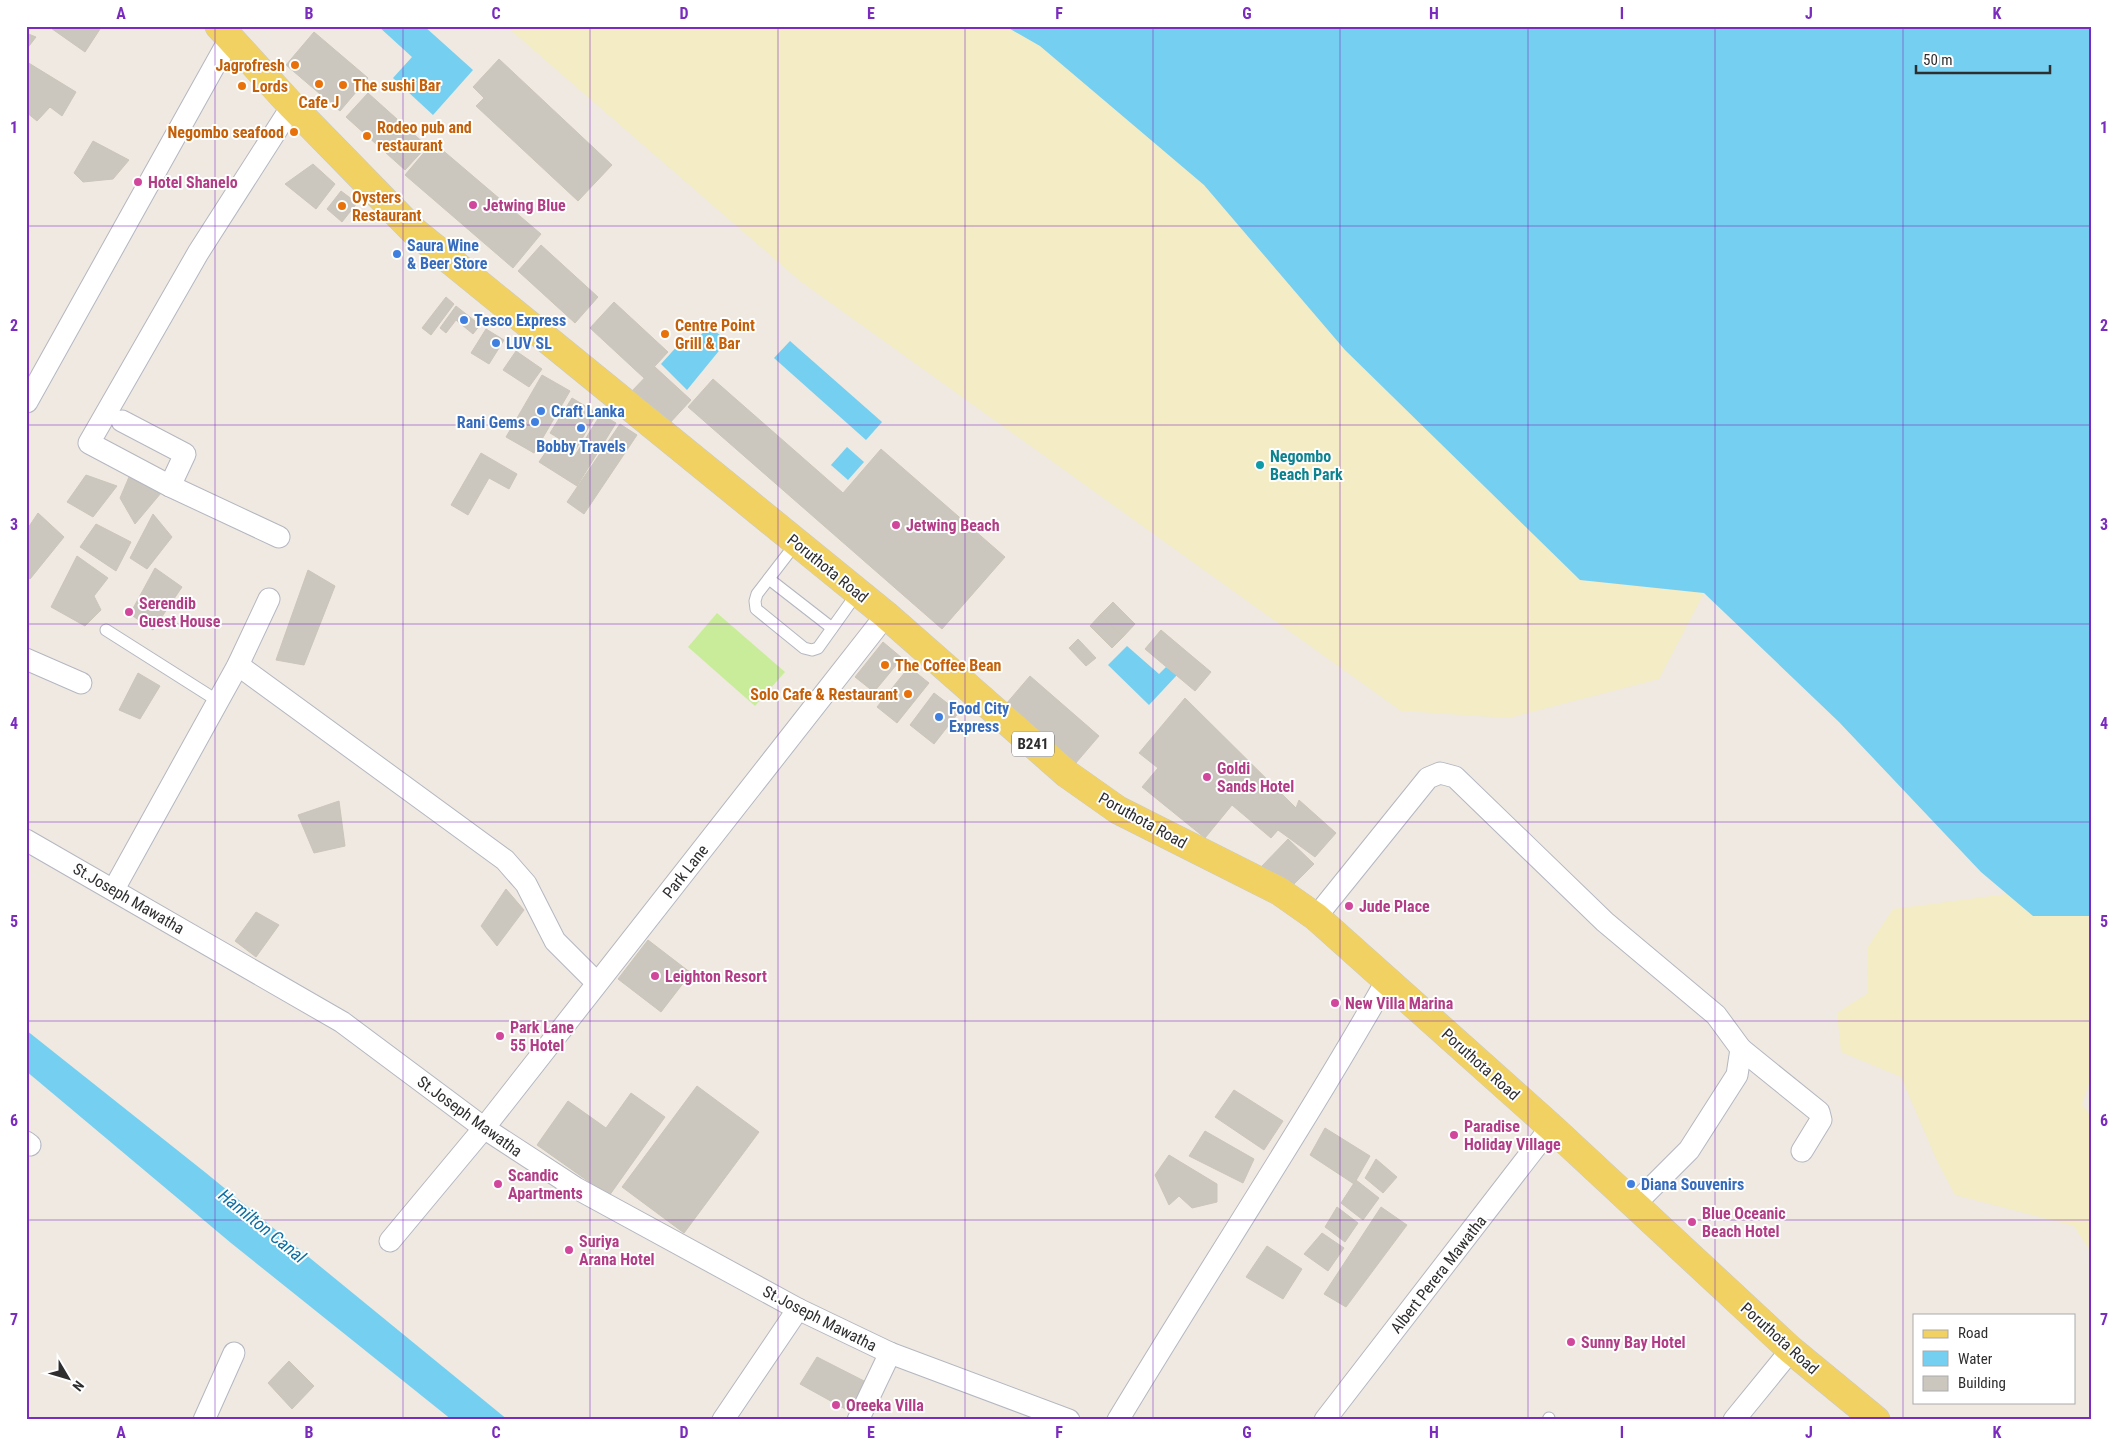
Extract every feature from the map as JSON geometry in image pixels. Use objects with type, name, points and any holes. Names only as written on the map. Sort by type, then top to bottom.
[{"type":"main road","name":"Poruthota Road","points":[[225,32],[292,106],[414,231],[886,614],[1068,774],[1118,810],[1279,891],[1316,917],[1551,1127],[1791,1350],[1876,1420]]},
{"type":"street","points":[[27,402],[225,32]]},
{"type":"street","points":[[279,537],[170,486],[89,443],[198,253],[292,106]]},
{"type":"street","points":[[122,420],[185,454],[170,486]]},
{"type":"street","points":[[114,890],[238,665],[269,599]]},
{"type":"street","name":"Park Lane","points":[[390,1241],[484,1128],[886,614]]},
{"type":"street","points":[[26,658],[81,683]]},
{"type":"street","points":[[238,665],[505,860],[526,884],[555,941],[597,983]]},
{"type":"street","points":[[1316,917],[1428,778],[1440,773],[1455,777],[1605,922],[1716,1015],[1741,1049],[1819,1112],[1821,1120],[1802,1151]]},
{"type":"street","name":"St.Joseph Mawatha","points":[[26,840],[342,1022],[484,1128],[576,1188],[798,1309],[890,1353],[1068,1420]]},
{"type":"street","points":[[1118,1420],[1190,1300],[1341,1061],[1387,980]]},
{"type":"street","points":[[1635,1204],[1689,1150],[1737,1075],[1741,1049]]},
{"type":"street","name":"Albert Perera Mawatha","points":[[1325,1420],[1551,1127]]},
{"type":"street","points":[[723,1420],[798,1309]]},
{"type":"street","points":[[1734,1420],[1791,1350]]},
{"type":"street","points":[[204,1420],[234,1353]]},
{"type":"street","points":[[858,1420],[890,1353]]},
{"type":"lane","points":[[797,542],[757,594],[755,601],[756,609],[804,648],[812,650],[818,648],[858,592]]},
{"type":"lane","points":[[769,579],[832,628]]},
{"type":"lane","points":[[106,630],[218,701]]},
{"type":"sand","name":"Negombo Beach Park","points":[[506,26],[1005,26],[1040,46],[1204,185],[1345,350],[1580,580],[1704,593],[1659,679],[1509,718],[1401,711],[800,281]]},
{"type":"sand","points":[[2007,894],[2033,916],[2092,916],[2092,1075],[2082,1104],[2092,1118],[2092,1254],[2074,1226],[1955,1195],[1937,1161],[1901,1077],[1841,1052],[1837,1013],[1868,993],[1867,948],[1893,909]]},
{"type":"green space","points":[[717,613],[785,672],[755,706],[688,647]]},
{"type":"water","points":[[378,26],[424,26],[473,70],[433,115],[393,78],[412,57]]},
{"type":"water","points":[[1005,26],[2092,26],[2092,916],[2033,916],[1981,872],[1839,722],[1704,593],[1580,580],[1345,350],[1204,185],[1040,46]]},
{"type":"water","points":[[709,326],[727,341],[687,390],[661,364],[680,343],[689,348]]},
{"type":"water","points":[[790,341],[882,422],[866,440],[774,358]]},
{"type":"water","points":[[847,447],[864,462],[848,480],[831,465]]},
{"type":"water","points":[[1127,646],[1159,674],[1166,667],[1177,675],[1149,705],[1108,665]]},
{"type":"water","name":"Hamilton Canal","points":[[26,1030],[206,1173],[508,1420],[452,1420],[231,1243],[26,1071]]},
{"type":"building","points":[[48,26],[102,26],[85,52]]},
{"type":"building","points":[[314,32],[368,78],[340,111],[286,65]]},
{"type":"building","points":[[26,33],[36,37],[26,50]]},
{"type":"building","points":[[499,59],[612,165],[578,201],[476,106],[484,98],[473,87]]},
{"type":"building","points":[[27,62],[76,92],[62,116],[50,107],[37,121],[26,112]]},
{"type":"building","points":[[368,93],[427,146],[405,170],[346,117]]},
{"type":"building","points":[[93,141],[129,160],[113,179],[83,182],[74,173]]},
{"type":"building","name":"Jetwing Blue","points":[[433,142],[541,234],[513,268],[405,175]]},
{"type":"building","points":[[313,164],[335,184],[316,209],[285,184]]},
{"type":"building","name":"Oysters Restaurant","points":[[341,191],[357,203],[342,222],[327,209]]},
{"type":"building","points":[[541,245],[598,297],[575,323],[518,271]]},
{"type":"building","points":[[446,297],[454,304],[431,335],[422,328]]},
{"type":"building","points":[[614,302],[668,352],[644,378],[590,328]]},
{"type":"building","points":[[456,306],[480,325],[473,334],[456,320],[446,333],[440,328]]},
{"type":"building","points":[[486,329],[504,340],[489,364],[471,353]]},
{"type":"building","points":[[516,351],[542,369],[529,387],[503,370]]},
{"type":"building","points":[[655,367],[691,400],[668,425],[631,392]]},
{"type":"building","points":[[542,375],[570,391],[534,453],[506,437]]},
{"type":"building","name":"Jetwing Beach","points":[[713,379],[843,493],[881,449],[1005,557],[942,629],[688,407]]},
{"type":"building","points":[[572,398],[597,413],[576,449],[550,433]]},
{"type":"building","points":[[601,414],[616,423],[577,486],[539,462],[552,443],[574,457]]},
{"type":"building","points":[[620,424],[637,435],[584,514],[567,502]]},
{"type":"building","points":[[481,453],[517,474],[509,489],[489,478],[468,515],[451,505]]},
{"type":"building","points":[[86,475],[117,486],[93,517],[67,502]]},
{"type":"building","points":[[129,477],[161,493],[135,524],[120,498]]},
{"type":"building","points":[[38,513],[64,537],[30,579],[26,575],[26,531]]},
{"type":"building","points":[[153,514],[172,537],[147,569],[130,558]]},
{"type":"building","points":[[96,524],[131,542],[116,571],[80,547]]},
{"type":"building","points":[[77,556],[108,578],[94,596],[101,610],[85,626],[51,607]]},
{"type":"building","points":[[155,568],[182,587],[153,630],[130,614]]},
{"type":"building","points":[[308,570],[335,586],[304,665],[276,660]]},
{"type":"building","points":[[1113,602],[1135,624],[1123,637],[1100,615]]},
{"type":"building","points":[[1100,615],[1123,637],[1112,648],[1090,626]]},
{"type":"building","points":[[1161,630],[1211,672],[1195,691],[1145,649]]},
{"type":"building","points":[[1078,639],[1096,658],[1086,666],[1069,648]]},
{"type":"building","points":[[883,642],[902,658],[874,692],[855,677]]},
{"type":"building","points":[[909,667],[929,683],[897,723],[877,707]]},
{"type":"building","points":[[138,673],[160,686],[140,719],[119,710]]},
{"type":"building","points":[[1030,676],[1099,736],[1075,764],[1006,704]]},
{"type":"building","points":[[934,693],[959,712],[934,744],[910,725]]},
{"type":"building","name":"Goldi Sands Hotel","points":[[1185,698],[1296,808],[1299,800],[1336,833],[1315,857],[1278,830],[1271,838],[1232,805],[1205,838],[1142,787],[1158,768],[1139,753]]},
{"type":"building","points":[[339,801],[345,846],[314,853],[298,815]]},
{"type":"building","points":[[1288,839],[1314,864],[1287,891],[1262,866]]},
{"type":"building","points":[[506,889],[524,910],[497,946],[481,926]]},
{"type":"building","points":[[256,912],[279,925],[256,957],[235,941]]},
{"type":"building","name":"Leighton Resort","points":[[648,940],[691,973],[661,1012],[618,979]]},
{"type":"building","points":[[697,1086],[759,1132],[684,1233],[622,1187]]},
{"type":"building","points":[[1234,1090],[1283,1121],[1264,1150],[1215,1117]]},
{"type":"building","points":[[631,1093],[665,1117],[609,1196],[537,1145],[568,1101],[606,1128]]},
{"type":"building","points":[[1325,1128],[1370,1156],[1354,1184],[1310,1155]]},
{"type":"building","points":[[1205,1131],[1254,1159],[1243,1183],[1189,1156]]},
{"type":"building","points":[[1169,1155],[1217,1184],[1217,1202],[1192,1208],[1179,1196],[1169,1205],[1155,1175]]},
{"type":"building","points":[[1376,1159],[1397,1177],[1383,1193],[1365,1178]]},
{"type":"building","points":[[1356,1180],[1379,1198],[1363,1220],[1341,1203]]},
{"type":"building","points":[[1337,1207],[1358,1223],[1345,1242],[1325,1227]]},
{"type":"building","points":[[1381,1207],[1407,1225],[1346,1307],[1324,1294]]},
{"type":"building","points":[[1322,1233],[1344,1248],[1328,1271],[1304,1254]]},
{"type":"building","points":[[1267,1246],[1302,1269],[1283,1299],[1246,1277]]},
{"type":"building","points":[[817,1357],[872,1385],[856,1415],[800,1384]]},
{"type":"building","points":[[289,1361],[314,1386],[292,1409],[268,1383]]},
{"type":"place","name":"Jagrofresh","points":[[295,65]]},
{"type":"place","name":"Cafe J","points":[[319,84]]},
{"type":"place","name":"The sushi Bar","points":[[343,85]]},
{"type":"place","name":"Lords","points":[[242,86]]},
{"type":"place","name":"Negombo seafood","points":[[294,132]]},
{"type":"place","name":"Rodeo pub and restaurant","points":[[367,136]]},
{"type":"place","name":"Hotel Shanelo","points":[[138,182]]},
{"type":"place","name":"Jetwing Blue","points":[[473,205]]},
{"type":"place","name":"Oysters Restaurant","points":[[342,206]]},
{"type":"place","name":"Saura Wine & Beer Store","points":[[397,254]]},
{"type":"place","name":"Tesco Express","points":[[464,320]]},
{"type":"place","name":"Centre Point Grill & Bar","points":[[665,334]]},
{"type":"place","name":"LUV SL","points":[[496,343]]},
{"type":"place","name":"Craft Lanka","points":[[541,411]]},
{"type":"place","name":"Rani Gems","points":[[535,422]]},
{"type":"place","name":"Bobby Travels","points":[[581,428]]},
{"type":"place","name":"Negombo Beach Park","points":[[1260,465]]},
{"type":"place","name":"Jetwing Beach","points":[[896,525]]},
{"type":"place","name":"Serendib Guest House","points":[[129,612]]},
{"type":"place","name":"The Coffee Bean","points":[[885,665]]},
{"type":"place","name":"Solo Cafe & Restaurant","points":[[908,694]]},
{"type":"place","name":"Food City Express","points":[[939,717]]},
{"type":"place","name":"Goldi Sands Hotel","points":[[1207,777]]},
{"type":"place","name":"Jude Place","points":[[1349,906]]},
{"type":"place","name":"Leighton Resort","points":[[655,976]]},
{"type":"place","name":"New Villa Marina","points":[[1335,1003]]},
{"type":"place","name":"Park Lane 55 Hotel","points":[[500,1036]]},
{"type":"place","name":"Paradise Holiday Village","points":[[1454,1135]]},
{"type":"place","name":"Scandic Apartments","points":[[498,1184]]},
{"type":"place","name":"Diana Souvenirs","points":[[1631,1184]]},
{"type":"place","name":"Blue Oceanic Beach Hotel","points":[[1692,1222]]},
{"type":"place","name":"Suriya Arana Hotel","points":[[569,1250]]},
{"type":"place","name":"Sunny Bay Hotel","points":[[1571,1342]]},
{"type":"place","name":"Oreeka Villa","points":[[836,1405]]}]
